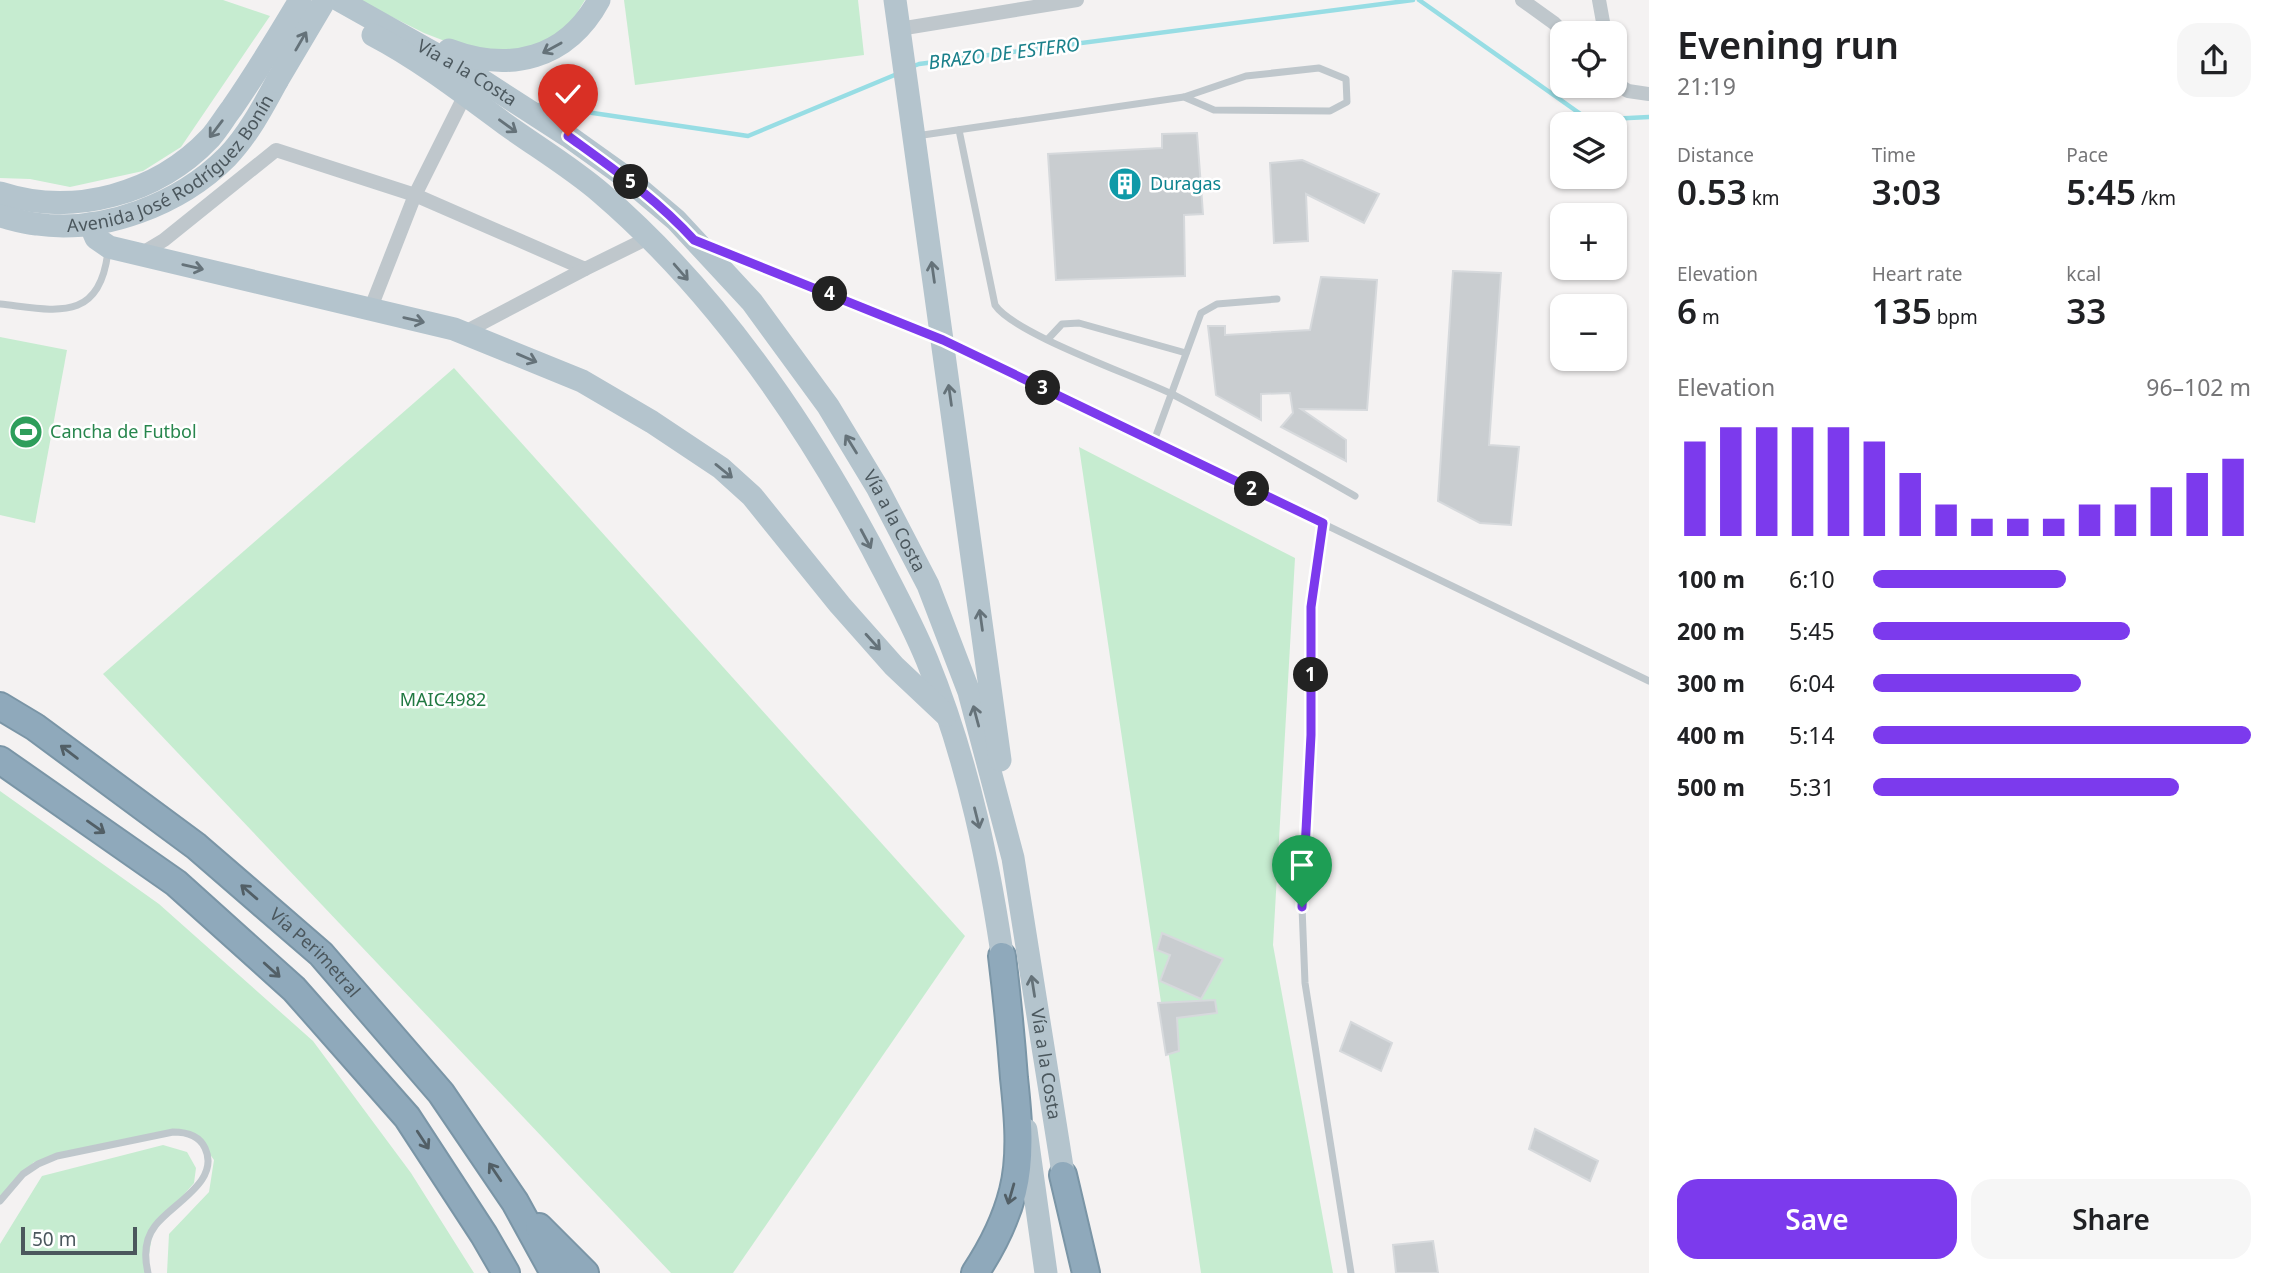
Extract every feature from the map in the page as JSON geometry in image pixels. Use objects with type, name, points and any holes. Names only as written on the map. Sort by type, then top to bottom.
[{"type":"highway","name":"Vía Perimetral","points":[[0,706],[35,727],[196,846],[321,954],[441,1093],[515,1202],[554,1273]]},
{"type":"highway","points":[[0,760],[176,883],[294,989],[407,1117],[506,1273]]},
{"type":"highway","points":[[975,1273],[996,1235],[1013,1190],[1017,1160],[1018,1119],[1002,956]]},
{"type":"highway","points":[[1063,1175],[1086,1273]]},
{"type":"highway","points":[[515,1202],[584,1273]]},
{"type":"main road","name":"Avenida José Rodríguez Bonín","points":[[0,216],[37,225],[90,224],[138,214],[183,192],[226,157],[257,117],[267,77],[302,0]]},
{"type":"main road","name":"Vía a la Costa","points":[[302,0],[383,41],[465,95],[599,191],[650,237],[726,324],[809,437],[901,603],[927,659],[969,785],[986,854],[1046,1273]]},
{"type":"main road","name":"Avenida José Rodríguez Bonín","points":[[0,193],[38,201],[72,203],[128,192],[170,171],[210,138],[267,77],[325,0]]},
{"type":"main road","name":"Vía a la Costa","points":[[339,0],[478,78],[568,136],[624,176],[676,220],[752,302],[828,407],[877,487],[922,573],[969,692],[1013,858],[1078,1273]]},
{"type":"main road","points":[[390,27],[475,59],[492,62],[519,60],[545,52],[568,38],[590,16],[598,0]]},
{"type":"main road","points":[[895,0],[1013,858]]},
{"type":"main road","points":[[90,224],[96,238],[109,247],[464,332],[582,381],[652,422],[722,468],[752,496],[840,605],[894,666],[948,717]]},
{"type":"street","points":[[899,29],[1039,2],[1077,0]]},
{"type":"street","points":[[1522,0],[1551,21]]},
{"type":"street","points":[[1599,0],[1603,21]]},
{"type":"street","points":[[1627,90],[1649,94]]},
{"type":"street","points":[[370,310],[415,195],[465,95]]},
{"type":"street","points":[[139,255],[164,240],[276,150],[415,195],[586,269]]},
{"type":"street","points":[[464,332],[650,237]]},
{"type":"lane","points":[[914,136],[1184,97],[1246,76],[1319,68],[1346,79],[1347,102],[1330,111],[1214,110],[1184,97]]},
{"type":"lane","points":[[958,130],[995,305],[1003,316],[1172,394],[1355,496]]},
{"type":"lane","points":[[694,240],[943,340],[1649,681]]},
{"type":"lane","points":[[0,304],[62,311],[73,308],[84,302],[100,285],[105,276],[109,247]]},
{"type":"lane","points":[[1154,442],[1201,313],[1217,304],[1277,299]]},
{"type":"lane","points":[[1048,339],[1062,324],[1079,323],[1186,353]]},
{"type":"lane","points":[[1323,523],[1311,607],[1311,735],[1302,907],[1305,983],[1351,1273]]},
{"type":"lane","points":[[0,1201],[23,1174],[57,1156],[173,1132],[184,1132],[195,1137],[207,1153],[208,1167],[202,1180],[155,1225],[147,1240],[144,1259],[148,1273]]},
{"type":"green space","points":[[0,0],[223,0],[270,16],[181,147],[143,171],[70,187],[30,179],[0,178]]},
{"type":"green space","points":[[358,0],[585,0],[572,21],[542,46],[481,55],[424,33]]},
{"type":"green space","points":[[624,0],[858,0],[864,55],[635,85]]},
{"type":"green space","name":"Cancha de Futbol","points":[[0,337],[67,350],[35,523],[0,515]]},
{"type":"green space","name":"MAIC4982","points":[[454,368],[965,936],[733,1273],[671,1273],[103,674]]},
{"type":"green space","points":[[1079,447],[1295,558],[1273,945],[1333,1273],[1201,1273]]},
{"type":"green space","points":[[0,791],[159,904],[313,1041],[411,1173],[474,1273],[167,1273],[169,1234],[209,1192],[214,1160],[204,1146],[190,1137],[166,1133],[34,1162],[0,1197]]},
{"type":"green space","points":[[163,1145],[187,1152],[196,1168],[194,1183],[153,1230],[146,1273],[0,1273],[0,1244],[42,1176]]},
{"type":"building","name":"Duragas","points":[[1197,133],[1203,214],[1184,215],[1185,276],[1056,280],[1048,154],[1162,148],[1162,134]]},
{"type":"building","points":[[1302,160],[1379,194],[1364,223],[1306,194],[1308,241],[1274,243],[1270,163]]},
{"type":"building","points":[[1453,271],[1501,273],[1489,445],[1519,447],[1511,525],[1480,523],[1438,501]]},
{"type":"building","points":[[1321,277],[1377,280],[1367,410],[1301,409],[1346,440],[1346,461],[1281,427],[1293,413],[1290,393],[1261,394],[1261,420],[1216,395],[1208,326],[1225,326],[1225,335],[1310,330]]},
{"type":"building","points":[[1162,933],[1223,959],[1201,999],[1160,981],[1170,955],[1157,950]]},
{"type":"building","points":[[1215,1000],[1217,1013],[1177,1018],[1179,1051],[1166,1055],[1158,1003]]},
{"type":"building","points":[[1351,1022],[1392,1043],[1381,1071],[1340,1051]]},
{"type":"building","points":[[1535,1129],[1598,1161],[1590,1181],[1529,1149]]},
{"type":"building","points":[[1433,1241],[1438,1273],[1396,1273],[1393,1245]]},
{"type":"waterway","name":"BRAZO DE ESTERO","points":[[911,67],[1413,0]]},
{"type":"waterway","name":"BRAZO DE ESTERO","points":[[1419,0],[1589,120],[1649,117]]},
{"type":"waterway","name":"BRAZO DE ESTERO","points":[[539,105],[748,136],[897,74]]},
{"type":"place","name":"Duragas","points":[[1125,184]]},
{"type":"place","name":"Cancha de Futbol","points":[[26,432]]},
{"type":"route","points":[[568,136],[624,176],[676,220],[694,240],[943,340],[1323,523],[1311,607],[1311,735],[1302,907]]}]
